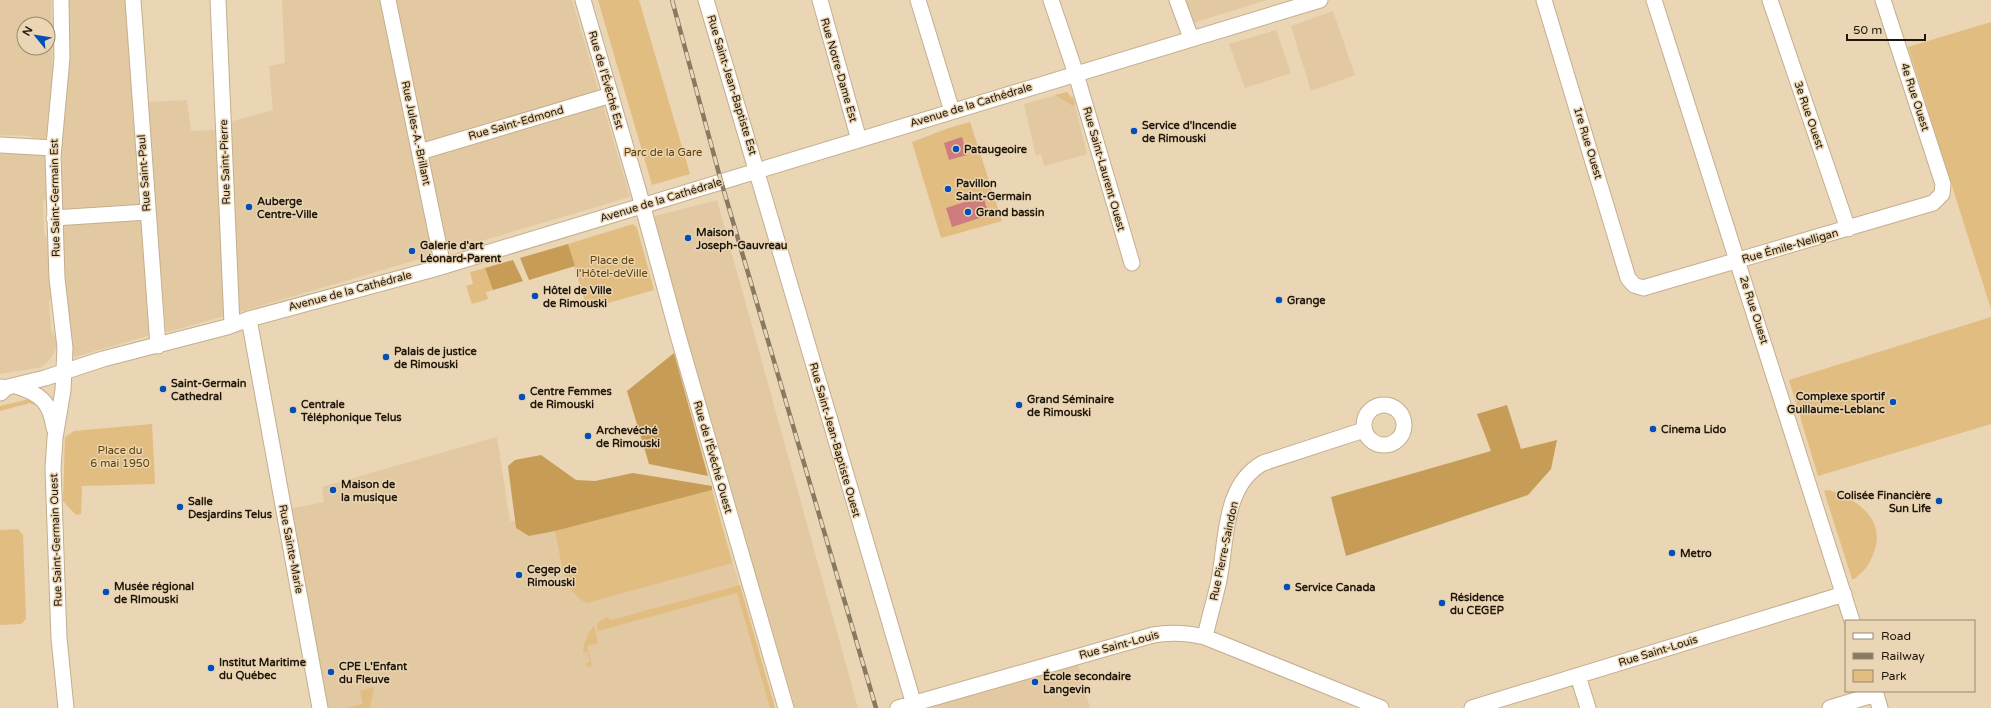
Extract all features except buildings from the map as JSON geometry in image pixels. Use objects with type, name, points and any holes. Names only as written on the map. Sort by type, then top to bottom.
[{"type":"street","name":"Rue Saint-Germain Est","points":[[61,0],[62,58],[53,148],[57,278],[65,348],[62,372]]},
{"type":"street","name":"Rue Saint-Paul","points":[[133,0],[147,212],[158,346]]},
{"type":"street","name":"Rue Saint-Pierre","points":[[218,0],[232,325]]},
{"type":"street","name":"Rue Jules-A.-Brillant","points":[[388,0],[443,266]]},
{"type":"street","name":"Rue de l'Évêché Est","points":[[583,0],[642,206]]},
{"type":"street","name":"Rue Saint-Jean-Baptiste Est","points":[[706,0],[757,171]]},
{"type":"street","name":"Rue Notre-Dame Est","points":[[820,0],[859,140]]},
{"type":"street","points":[[918,0],[952,110]]},
{"type":"street","name":"Rue Saint-Laurent Ouest","points":[[1051,0],[1076,74],[1132,263]]},
{"type":"street","points":[[1177,0],[1190,38]]},
{"type":"street","name":"Avenue de la Cathédrale","points":[[4,389],[103,359],[158,346],[249,319],[443,266],[859,140],[952,110],[1320,0]]},
{"type":"street","name":"1re Rue Ouest","points":[[1544,0],[1628,278],[1634,285]]},
{"type":"street","name":"2e Rue Ouest","points":[[1654,0],[1852,620]]},
{"type":"street","name":"3e Rue Ouest","points":[[1770,0],[1848,229]]},
{"type":"street","name":"4e Rue Ouest","points":[[1883,0],[1943,184],[1942,194]]},
{"type":"street","name":"Rue Saint-Edmond","points":[[420,152],[611,95]]},
{"type":"street","points":[[0,145],[53,148]]},
{"type":"street","name":"Rue Saint-Jean-Baptiste Ouest","points":[[757,171],[860,526],[915,705]]},
{"type":"street","name":"Rue Émile-Nelligan","points":[[1634,285],[1643,288],[1848,229],[1933,203],[1942,194]]},
{"type":"street","name":"Rue de l'Évêché Ouest","points":[[642,206],[786,708]]},
{"type":"street","points":[[54,218],[147,212]]},
{"type":"street","name":"Rue Sainte-Marie","points":[[249,319],[320,708]]},
{"type":"street","name":"Rue Saint-Germain Ouest","points":[[62,372],[63,390],[55,438],[53,469],[59,638],[66,708]]},
{"type":"street","points":[[4,389],[38,395],[47,404],[53,419],[55,438]]},
{"type":"street","name":"Rue Pierre-Saindon","points":[[1205,636],[1219,579],[1227,527],[1235,496],[1244,477],[1253,468],[1263,463],[1364,430]]},
{"type":"street","name":"Rue Saint-Louis","points":[[1478,707],[1844,594]]},
{"type":"street","name":"Rue Saint-Louis","points":[[898,708],[915,705],[1153,635],[1187,633],[1205,636],[1381,708]]},
{"type":"street","points":[[1578,676],[1588,708]]},
{"type":"street","points":[[1830,708],[1877,698]]},
{"type":"shaded area","points":[[0,0],[51,0],[51,16],[16,16],[16,56],[52,56],[53,75],[47,136],[43,140],[34,140],[30,136],[0,135]]},
{"type":"shaded area","points":[[64,0],[127,0],[142,204],[140,207],[59,213],[58,142]]},
{"type":"shaded area","points":[[282,0],[572,0],[630,197],[240,312],[235,295],[229,122],[273,110],[269,66],[285,63]]},
{"type":"shaded area","points":[[1185,0],[1267,0],[1193,23]]},
{"type":"shaded area","points":[[1333,11],[1355,75],[1311,91],[1291,26]]},
{"type":"shaded area","points":[[1276,30],[1291,73],[1245,88],[1229,44]]},
{"type":"shaded area","points":[[1067,92],[1071,97],[1073,97],[1087,154],[1044,166],[1041,154],[1036,156],[1024,104]]},
{"type":"shaded area","points":[[187,100],[191,131],[215,130],[228,311],[224,316],[168,332],[166,331],[146,102]]},
{"type":"shaded area","name":"Pataugeoire","points":[[962,137],[967,155],[949,160],[944,143]]},
{"type":"shaded area","points":[[0,154],[45,155],[48,196],[43,201],[44,233],[48,240],[52,293],[49,303],[51,331],[56,338],[56,349],[50,359],[42,367],[0,374]]},
{"type":"shaded area","name":"Grand bassin","points":[[983,196],[989,215],[952,227],[946,208]]},
{"type":"shaded area","points":[[717,200],[858,708],[795,708],[652,217]]},
{"type":"shaded area","points":[[133,216],[143,220],[150,335],[75,357],[71,353],[59,225]]},
{"type":"shaded area","points":[[568,244],[575,266],[529,280],[520,258]]},
{"type":"shaded area","points":[[513,260],[523,281],[493,290],[485,268]]},
{"type":"shaded area","points":[[674,353],[708,476],[649,464],[627,391]]},
{"type":"shaded area","points":[[1507,405],[1521,449],[1557,440],[1551,469],[1528,495],[1346,556],[1331,497],[1491,451],[1477,414]]},
{"type":"shaded area","name":"Cegep de Rimouski","points":[[497,437],[510,521],[515,521],[516,528],[529,536],[555,531],[712,490],[775,708],[328,708],[289,509],[324,502],[322,487]]},
{"type":"shaded area","points":[[541,455],[576,480],[595,481],[633,473],[712,486],[712,490],[555,531],[529,536],[516,528],[508,466],[515,460]]},
{"type":"shaded area","name":"École secondaire Langevin","points":[[1076,657],[1090,708],[915,708]]},
{"type":"green space","name":"Parc de la Gare","points":[[598,0],[639,0],[690,174],[652,185]]},
{"type":"green space","points":[[1991,22],[1991,309],[1908,47]]},
{"type":"green space","points":[[1067,92],[1071,97],[1073,97],[1075,104],[1073,106],[1055,95]]},
{"type":"green space","points":[[970,122],[1002,221],[941,238],[912,142]]},
{"type":"green space","name":"Place de l'Hôtel-deVille","points":[[633,224],[637,228],[654,290],[587,309],[568,244]]},
{"type":"green space","points":[[485,268],[493,290],[486,292],[488,299],[472,304],[466,286],[473,284],[470,272]]},
{"type":"green space","name":"Complexe sportif Guillaume-Leblanc","points":[[1991,317],[1991,424],[1818,476],[1789,380]]},
{"type":"green space","points":[[30,399],[37,402],[35,405],[30,403],[0,411],[0,406]]},
{"type":"green space","name":"Place du 6 mai 1950","points":[[152,424],[155,484],[82,486],[81,514],[76,515],[63,501],[65,437],[74,431]]},
{"type":"green space","points":[[712,490],[732,563],[587,603],[578,598],[567,582],[555,531]]},
{"type":"green space","points":[[1829,490],[1850,499],[1859,505],[1872,520],[1876,530],[1877,540],[1869,564],[1861,574],[1854,579],[1852,579],[1824,491]]},
{"type":"green space","points":[[18,529],[23,535],[26,619],[21,624],[0,625],[0,530]]},
{"type":"green space","points":[[740,585],[775,708],[770,708],[737,593],[598,631],[597,623],[607,617],[611,620]]},
{"type":"green space","points":[[594,626],[598,643],[587,646],[592,666],[589,667],[585,664],[590,662],[587,652],[583,653],[583,649],[589,632]]},
{"type":"green space","points":[[374,687],[370,708],[345,708],[363,704],[360,691]]},
{"type":"railway","points":[[672,0],[721,181],[876,708]]},
{"type":"place","name":"Service d'Incendie de Rimouski","points":[[1134,131]]},
{"type":"place","name":"Pataugeoire","points":[[956,149]]},
{"type":"place","name":"Pavillon Saint-Germain","points":[[948,189]]},
{"type":"place","name":"Auberge Centre-Ville","points":[[249,207]]},
{"type":"place","name":"Grand bassin","points":[[968,212]]},
{"type":"place","name":"Maison Joseph-Gauvreau","points":[[688,238]]},
{"type":"place","name":"Galerie d'art Léonard-Parent","points":[[412,251]]},
{"type":"place","name":"Hôtel de Ville de Rimouski","points":[[535,296]]},
{"type":"place","name":"Grange","points":[[1279,300]]},
{"type":"place","name":"Palais de justice de Rimouski","points":[[386,357]]},
{"type":"place","name":"Saint-Germain Cathedral","points":[[163,389]]},
{"type":"place","name":"Centre Femmes de Rimouski","points":[[522,397]]},
{"type":"place","name":"Complexe sportif Guillaume-Leblanc","points":[[1893,402]]},
{"type":"place","name":"Grand Séminaire de Rimouski","points":[[1019,405]]},
{"type":"place","name":"Centrale Téléphonique Telus","points":[[293,410]]},
{"type":"place","name":"Cinema Lido","points":[[1653,429]]},
{"type":"place","name":"Archevéché de Rimouski","points":[[588,436]]},
{"type":"place","name":"Maison de la musique","points":[[333,490]]},
{"type":"place","name":"Colisée Financière Sun Life","points":[[1939,501]]},
{"type":"place","name":"Salle Desjardins Telus","points":[[180,507]]},
{"type":"place","name":"Metro","points":[[1672,553]]},
{"type":"place","name":"Cegep de Rimouski","points":[[519,575]]},
{"type":"place","name":"Service Canada","points":[[1287,587]]},
{"type":"place","name":"Musée régional de RImouski","points":[[106,592]]},
{"type":"place","name":"Résidence du CEGEP","points":[[1442,603]]},
{"type":"place","name":"Institut Maritime du Québec","points":[[211,668]]},
{"type":"place","name":"CPE L'Enfant du Fleuve","points":[[331,672]]},
{"type":"place","name":"École secondaire Langevin","points":[[1035,682]]}]
